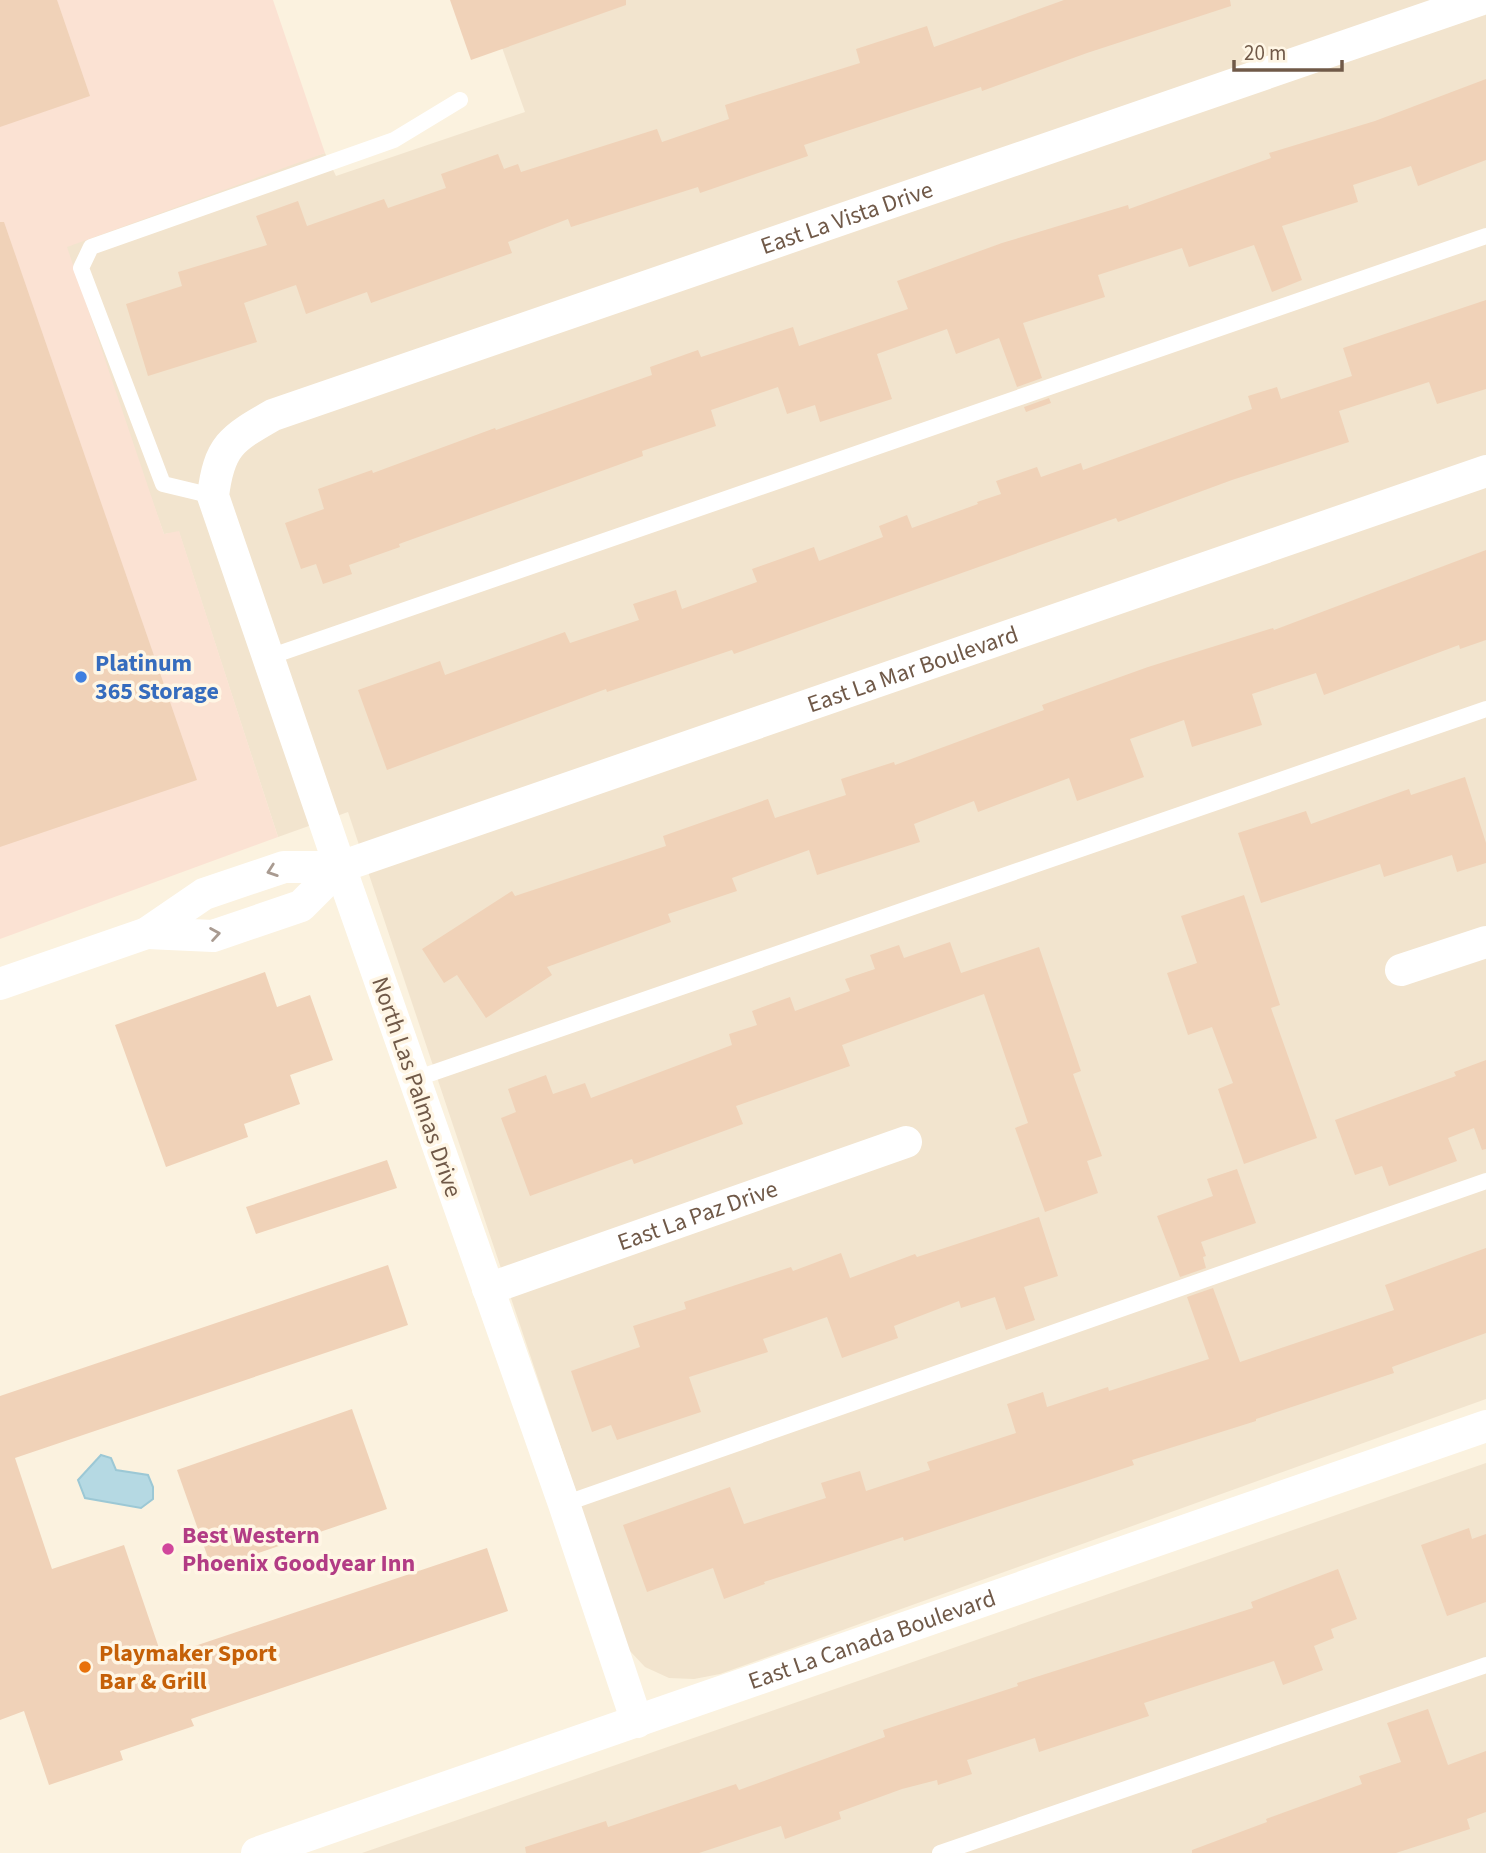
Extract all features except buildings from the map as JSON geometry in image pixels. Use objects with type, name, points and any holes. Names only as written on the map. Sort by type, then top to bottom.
[{"type":"street","name":"East La Vista Drive","points":[[224,451],[242,432],[273,415],[1479,0]]},
{"type":"street","name":"North Las Palmas Drive","points":[[224,451],[216,472],[214,496],[637,1722]]},
{"type":"street","name":"East La Mar Boulevard","points":[[0,984],[147,933],[204,894],[284,867],[340,867],[1486,471]]},
{"type":"street","name":"East La Mar Boulevard","points":[[147,933],[213,936],[301,906],[340,867]]},
{"type":"street","points":[[1401,970],[1486,942]]},
{"type":"street","name":"East La Paz Drive","points":[[488,1289],[906,1142]]},
{"type":"street","name":"East La Canada Boulevard","points":[[257,1853],[1486,1426]]},
{"type":"lane","points":[[214,496],[163,484],[81,268],[91,247],[394,140],[460,100]]},
{"type":"lane","points":[[269,657],[1486,236]]},
{"type":"lane","points":[[415,1079],[1486,709]]},
{"type":"lane","points":[[564,1504],[1486,1181]]},
{"type":"lane","points":[[940,1853],[1486,1665]]},
{"type":"shaded area","points":[[0,0],[273,0],[325,153],[67,247],[164,534],[179,531],[278,837],[0,939]]},
{"type":"shaded area","points":[[485,0],[1486,0],[1486,1399],[720,1674],[694,1679],[669,1678],[645,1667],[629,1650],[348,812],[278,837],[179,532],[164,534],[58,237],[325,153],[336,176],[525,112]]},
{"type":"shaded area","points":[[1486,1463],[1486,1853],[362,1853]]},
{"type":"water","points":[[101,1455],[111,1458],[116,1470],[148,1475],[153,1487],[153,1499],[141,1508],[85,1498],[78,1480]]},
{"type":"place","name":"Platinum 365 Storage","points":[[81,677]]},
{"type":"place","name":"Best Western Phoenix Goodyear Inn","points":[[168,1549]]},
{"type":"place","name":"Playmaker Sport Bar & Grill","points":[[85,1667]]}]
